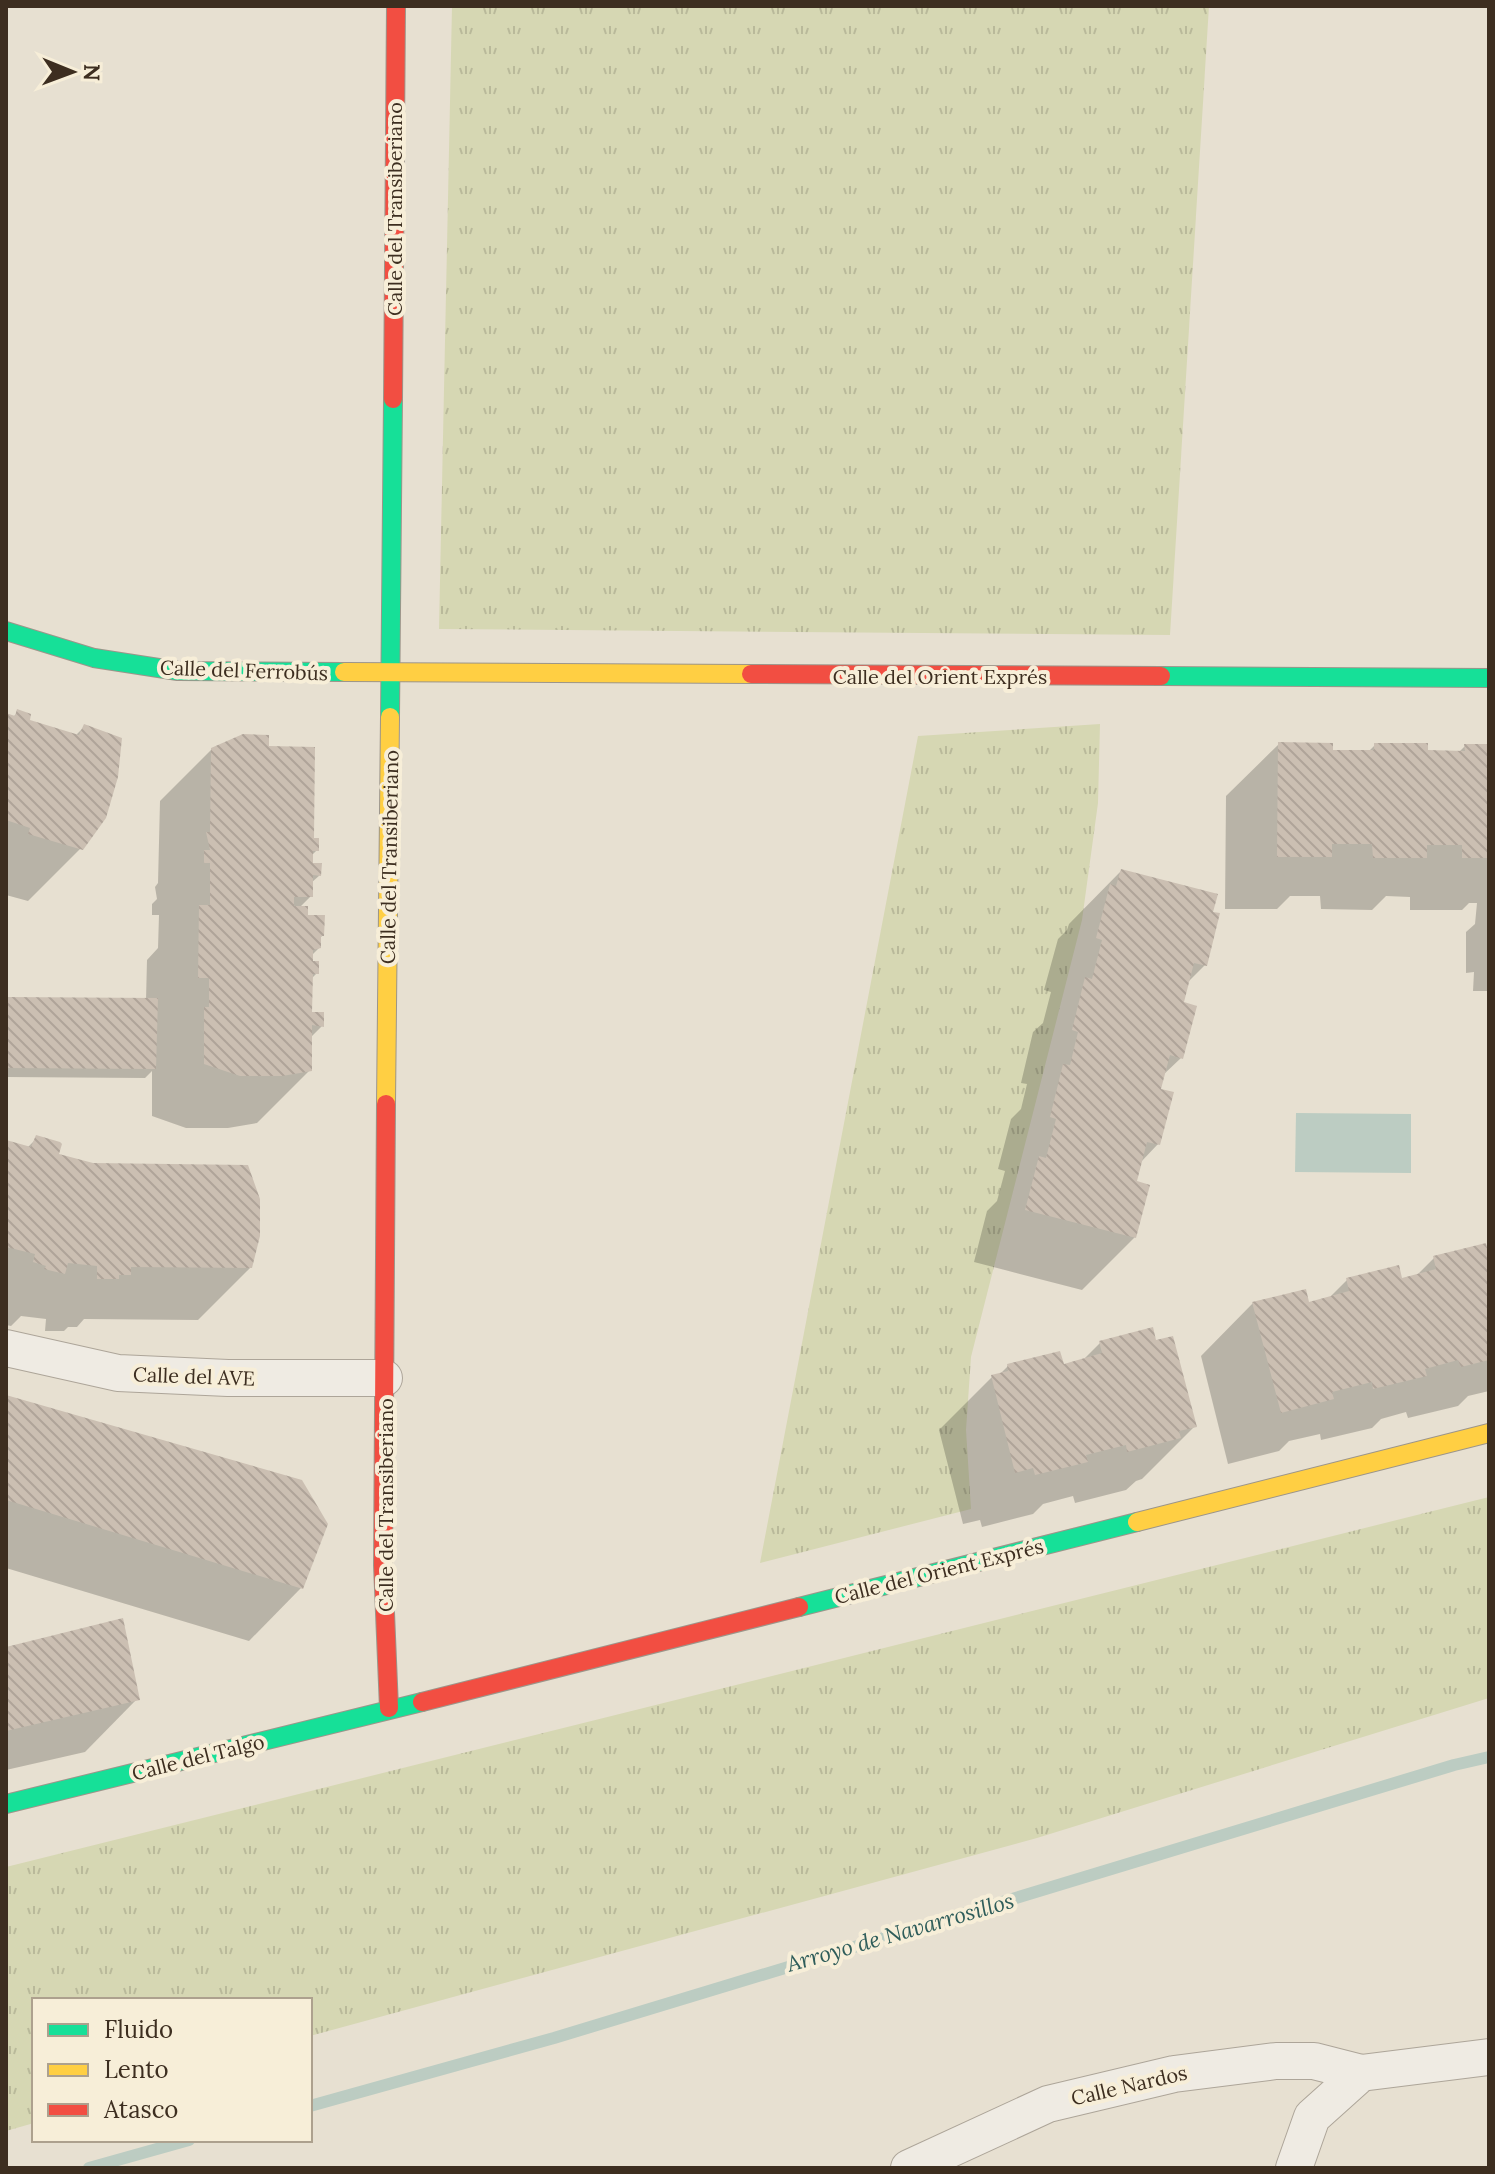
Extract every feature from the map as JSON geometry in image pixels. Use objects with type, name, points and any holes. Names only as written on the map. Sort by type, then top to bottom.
[{"type":"street","name":"Calle del Transiberiano","points":[[389,1708],[383,1565],[396,6]]},
{"type":"street","name":"Calle del Ferrobús","points":[[6,631],[94,658],[178,671],[391,674]]},
{"type":"street","name":"Calle del Orient Exprés","points":[[391,674],[1489,678]]},
{"type":"street","name":"Calle del AVE","points":[[6,1348],[118,1373],[228,1378],[384,1378]]},
{"type":"street","name":"Calle del Orient Exprés","points":[[389,1708],[1489,1433]]},
{"type":"street","name":"Calle del Talgo","points":[[6,1804],[389,1708]]},
{"type":"street","points":[[1294,2168],[1312,2117],[1361,2073],[1489,2057]]},
{"type":"street","name":"Calle Nardos","points":[[909,2168],[1048,2104],[1174,2074],[1276,2061],[1327,2063],[1361,2073]]},
{"type":"green space","points":[[452,6],[1209,6],[1170,635],[439,629]]},
{"type":"green space","points":[[1100,724],[1098,803],[1082,920],[971,1357],[966,1430],[971,1509],[760,1563],[918,736]]},
{"type":"green space","points":[[1489,1497],[1489,1698],[1037,1838],[312,2035],[312,1998],[32,1998],[32,2124],[6,2131],[6,1867]]},
{"type":"shaded area","points":[[1296,1113],[1411,1114],[1411,1173],[1295,1172]]},
{"type":"building","points":[[17,709],[31,714],[30,720],[79,735],[84,724],[122,738],[118,777],[106,818],[83,850],[28,834],[30,828],[6,820],[6,713],[15,716]]},
{"type":"building","points":[[243,734],[269,735],[269,746],[315,747],[314,838],[319,838],[319,851],[313,851],[313,863],[322,863],[321,876],[313,875],[313,897],[294,897],[294,906],[308,906],[308,915],[325,915],[321,948],[313,950],[313,961],[319,961],[319,974],[313,974],[312,1012],[324,1012],[324,1027],[312,1025],[312,1071],[282,1076],[240,1076],[204,1064],[204,1007],[209,1007],[209,978],[198,978],[199,905],[210,905],[210,863],[204,863],[204,850],[210,850],[206,832],[210,832],[211,748]]},
{"type":"building","points":[[1278,742],[1333,743],[1333,750],[1374,750],[1374,743],[1428,743],[1428,750],[1465,751],[1464,744],[1489,744],[1489,858],[1462,858],[1462,845],[1427,845],[1427,858],[1373,858],[1372,844],[1332,844],[1332,857],[1277,857]]},
{"type":"building","points":[[1121,869],[1218,894],[1213,912],[1220,913],[1207,966],[1194,963],[1184,1002],[1197,1006],[1183,1059],[1170,1055],[1161,1089],[1174,1092],[1160,1145],[1147,1142],[1137,1181],[1150,1185],[1136,1238],[1025,1210],[1039,1156],[1046,1158],[1056,1119],[1050,1117],[1063,1064],[1070,1065],[1078,1032],[1072,1030],[1085,977],[1092,979],[1102,940],[1096,938],[1110,884],[1116,886]]},
{"type":"building","points":[[6,997],[158,998],[156,1069],[6,1068]]},
{"type":"building","points":[[36,1135],[60,1142],[59,1154],[93,1163],[248,1165],[260,1199],[260,1236],[252,1268],[131,1267],[131,1275],[119,1275],[119,1279],[97,1279],[97,1266],[68,1263],[65,1274],[44,1269],[46,1266],[33,1262],[35,1254],[6,1247],[6,1140],[31,1147]]},
{"type":"building","points":[[1486,1243],[1489,1257],[1489,1360],[1461,1367],[1458,1360],[1425,1369],[1427,1376],[1373,1389],[1372,1382],[1332,1392],[1334,1399],[1281,1413],[1252,1302],[1306,1289],[1309,1302],[1349,1291],[1346,1278],[1399,1265],[1402,1278],[1436,1269],[1433,1256]]},
{"type":"building","points":[[1153,1327],[1156,1340],[1173,1336],[1197,1427],[1179,1431],[1181,1438],[1127,1452],[1126,1445],[1086,1455],[1088,1462],[1035,1475],[1033,1468],[1015,1473],[991,1375],[1008,1371],[1007,1364],[1060,1351],[1064,1364],[1102,1353],[1099,1341]]},
{"type":"building","points":[[6,1395],[302,1480],[328,1524],[303,1589],[6,1500]]},
{"type":"building","points":[[123,1618],[140,1700],[6,1731],[6,1647]]},
{"type":"waterway","name":"Arroyo de Navarrosillos","points":[[312,2105],[554,2038],[1454,1765],[1489,1757]]},
{"type":"waterway","name":"Arroyo de Navarrosillos","points":[[89,2168],[182,2142]]},
{"type":"traffic: fast","points":[[390,717],[393,399]]},
{"type":"traffic: fast","points":[[6,631],[94,658],[178,671],[344,672]]},
{"type":"traffic: fast","points":[[1161,676],[1489,678]]},
{"type":"traffic: fast","points":[[799,1607],[1137,1522]]},
{"type":"traffic: fast","points":[[6,1804],[422,1702]]},
{"type":"traffic: slow","points":[[344,672],[751,674]]},
{"type":"traffic: slow","points":[[386,1104],[390,717]]},
{"type":"traffic: slow","points":[[1137,1522],[1489,1433]]},
{"type":"traffic: jam","points":[[393,399],[396,6]]},
{"type":"traffic: jam","points":[[751,674],[1161,676]]},
{"type":"traffic: jam","points":[[386,1104],[383,1565],[389,1708]]},
{"type":"traffic: jam","points":[[422,1702],[799,1607]]}]
